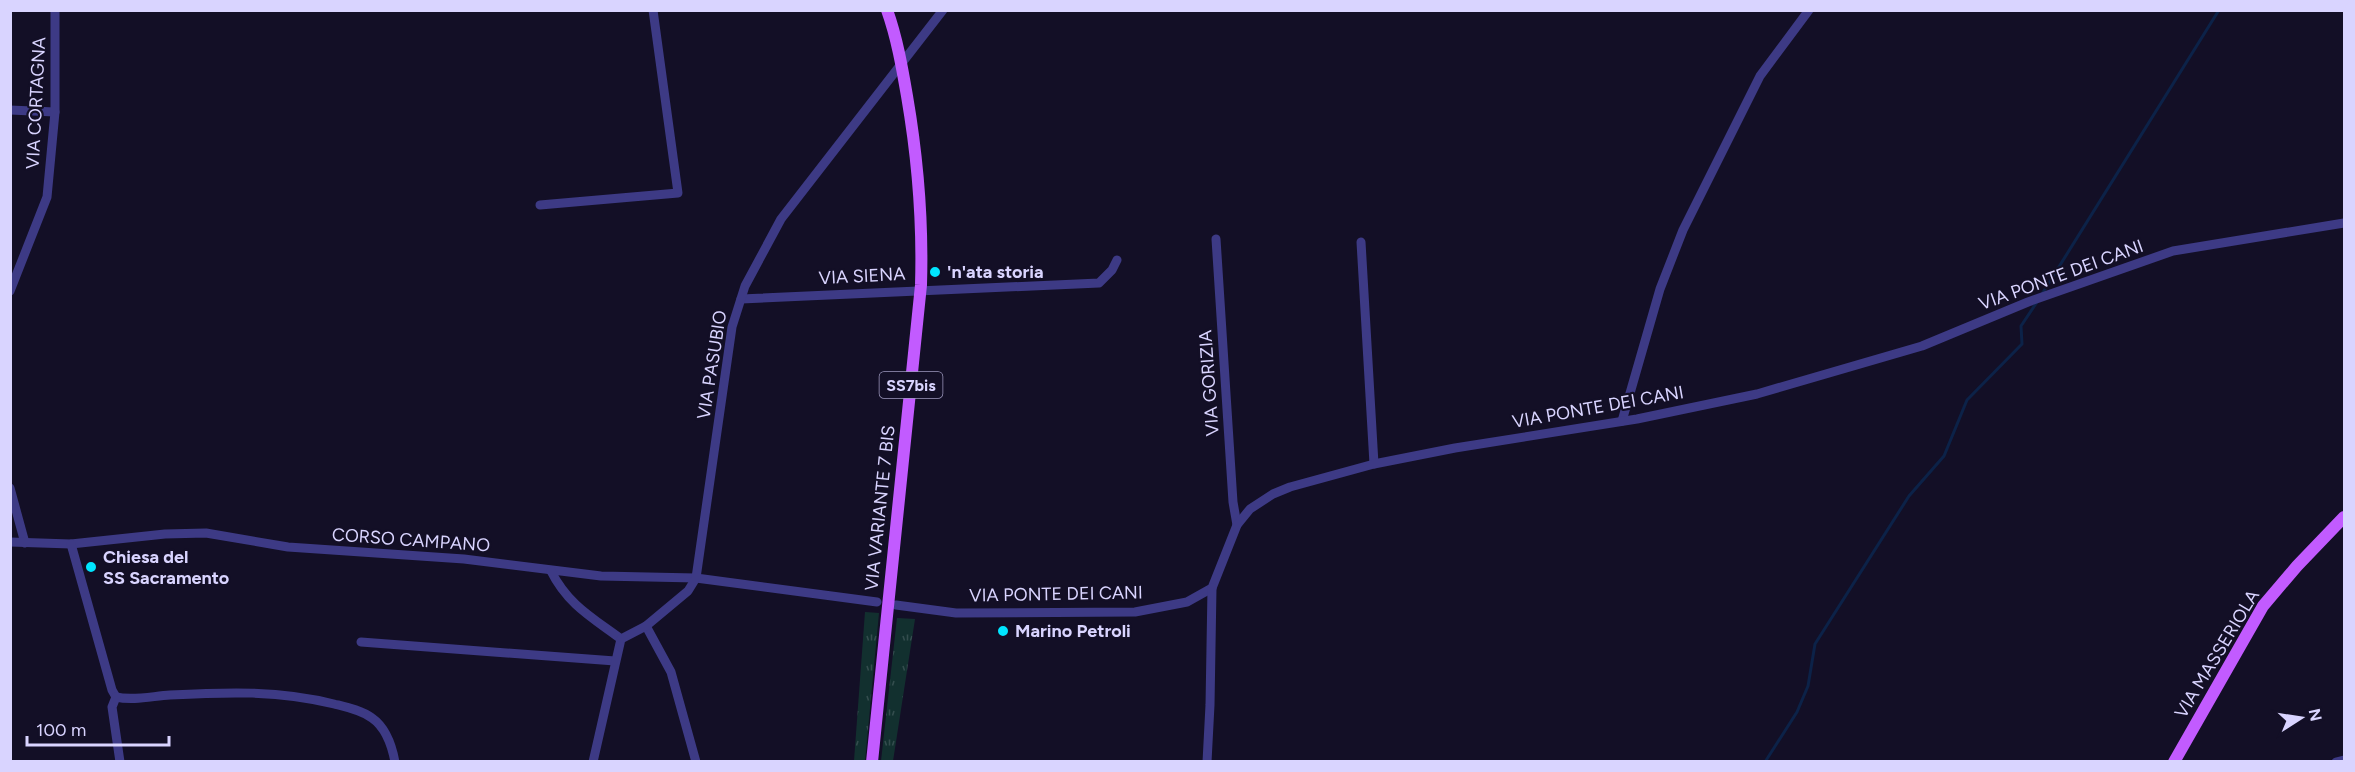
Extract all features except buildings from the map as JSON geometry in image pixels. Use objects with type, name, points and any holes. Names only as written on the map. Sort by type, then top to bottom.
[{"type":"main road","name":"VIA VARIANTE 7 BIS","points":[[872,762],[920,290],[922,235],[920,179],[895,32],[887,10]]},
{"type":"main road","name":"VIA MASSERIOLA","points":[[2174,762],[2263,606],[2344,517]]},
{"type":"street","name":"VIA CORTAGNA","points":[[10,291],[47,197],[55,112],[56,10]]},
{"type":"street","points":[[540,205],[678,194],[653,10]]},
{"type":"street","name":"VIA PASUBIO","points":[[696,578],[732,327],[745,286],[781,219],[943,10]]},
{"type":"street","points":[[1622,421],[1660,289],[1683,230],[1760,76],[1809,10]]},
{"type":"street","points":[[10,110],[55,112]]},
{"type":"street","name":"VIA PONTE DEI CANI","points":[[896,605],[956,613],[1135,612],[1187,602],[1212,588],[1237,525],[1250,509],[1273,494],[1290,487],[1374,464],[1622,421],[1757,394],[1922,346],[2028,302],[2173,251],[2344,223]]},
{"type":"street","name":"VIA GORIZIA","points":[[1216,239],[1233,502],[1237,525]]},
{"type":"street","points":[[1362,242],[1374,464]]},
{"type":"street","name":"VIA SIENA","points":[[741,298],[1099,283],[1112,270],[1117,260]]},
{"type":"street","points":[[10,488],[25,543]]},
{"type":"street","name":"CORSO CAMPANO","points":[[10,542],[71,544],[165,534],[206,533],[288,547],[464,559],[601,576],[696,578],[878,602]]},
{"type":"street","points":[[71,544],[112,690],[116,697],[127,700],[145,696],[266,692],[305,696],[361,712],[373,719],[383,730],[395,762]]},
{"type":"street","points":[[551,571],[566,595],[594,621],[621,639]]},
{"type":"street","points":[[593,762],[621,639],[646,626],[688,591],[696,578]]},
{"type":"street","points":[[1207,762],[1212,588]]},
{"type":"street","points":[[646,626],[671,672],[696,762]]},
{"type":"street","points":[[361,642],[615,662]]},
{"type":"street","points":[[116,697],[112,707],[120,762]]},
{"type":"street","points":[[2336,762],[2344,760]]},
{"type":"green space","points":[[865,612],[879,613],[865,761],[854,761]]},
{"type":"green space","points":[[897,618],[915,619],[893,761],[881,761]]},
{"type":"waterway","points":[[2042,294],[2219,10]]},
{"type":"waterway","points":[[1765,762],[1797,712],[1808,686],[1815,644],[1909,496],[1944,456],[1967,400],[2022,344],[2021,326],[2037,302]]},
{"type":"place","name":"'n'ata storia","points":[[935,272]]},
{"type":"place","name":"Chiesa del SS Sacramento","points":[[91,567]]},
{"type":"place","name":"Marino Petroli","points":[[1003,631]]}]
